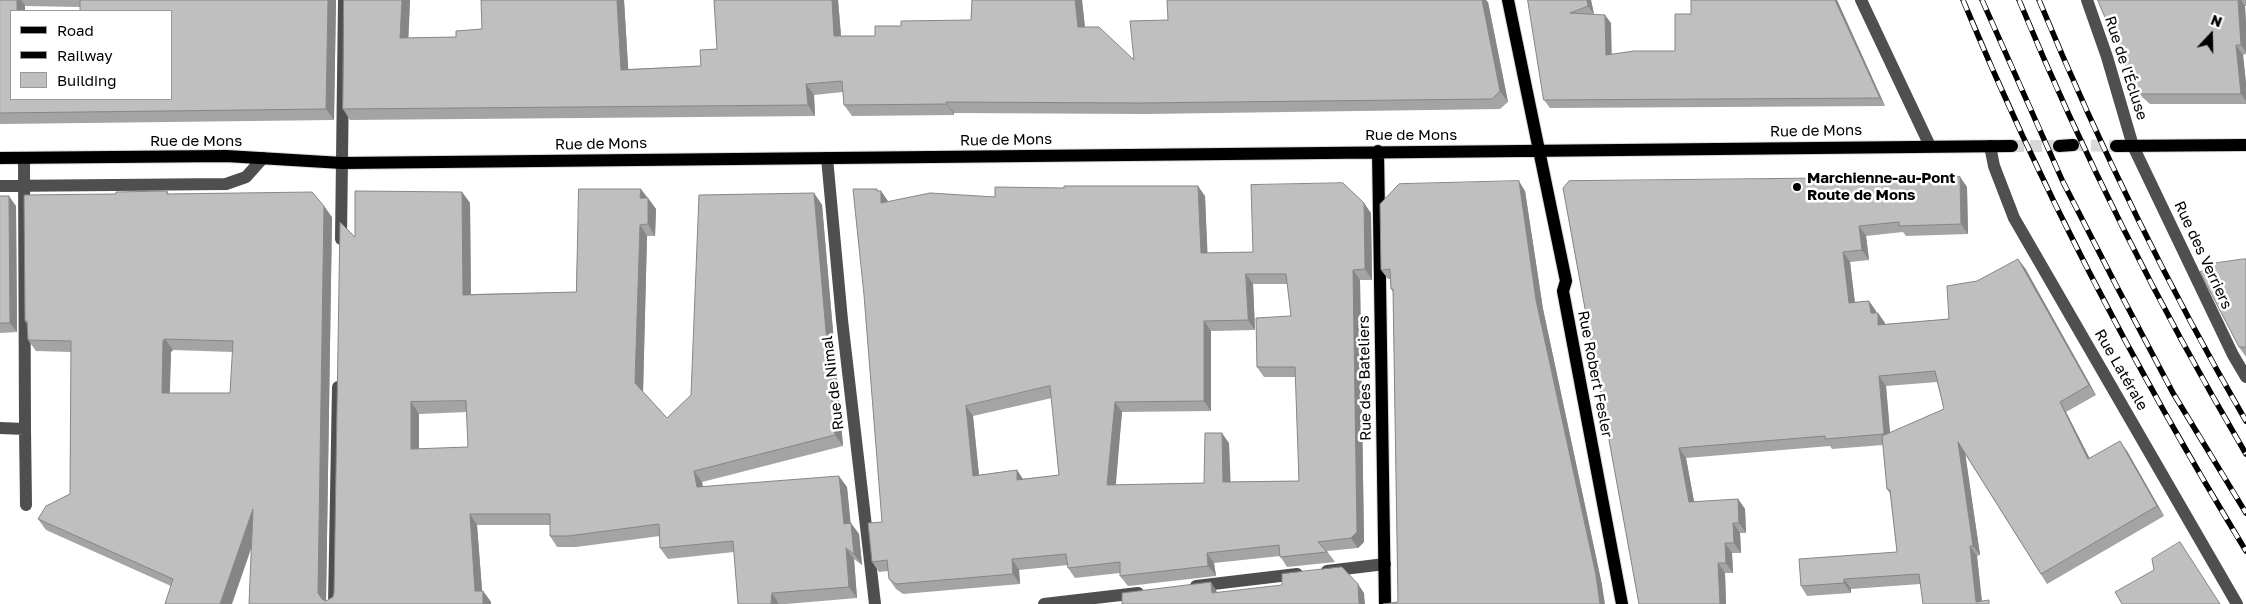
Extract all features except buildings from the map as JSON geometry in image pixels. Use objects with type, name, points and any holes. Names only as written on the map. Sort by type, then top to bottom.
[{"type":"main road","name":"Rue Robert Fesler","points":[[1508,0],[1552,203],[1566,281],[1563,291],[1622,604]]},
{"type":"main road","points":[[2116,146],[2246,145]]},
{"type":"main road","name":"Rue de Mons","points":[[0,158],[226,156],[342,163],[2012,146]]},
{"type":"main road","points":[[2059,146],[2073,146]]},
{"type":"main road","name":"Rue des Bateliers","points":[[1378,151],[1385,604]]},
{"type":"street","points":[[340,256],[344,0]]},
{"type":"street","points":[[1861,0],[1930,146]]},
{"type":"street","name":"Rue de l'Écluse","points":[[2087,0],[2107,57],[2133,146]]},
{"type":"street","name":"Rue Latérale","points":[[1990,146],[1994,166],[2014,218],[2237,604]]},
{"type":"street","name":"Rue des Verriers","points":[[2133,146],[2233,355],[2246,377]]},
{"type":"street","points":[[24,158],[26,505]]},
{"type":"street","points":[[0,186],[226,184],[246,177],[263,158]]},
{"type":"street","name":"Rue de Nimal","points":[[828,158],[842,320],[875,604]]},
{"type":"street","points":[[334,604],[338,375]]},
{"type":"street","points":[[0,428],[25,430]]},
{"type":"street","points":[[1180,588],[1385,564]]},
{"type":"street","points":[[1044,604],[1151,591]]},
{"type":"tunnel","points":[[2073,145],[2116,146]]},
{"type":"tunnel","points":[[2012,146],[2059,146]]},
{"type":"railway","points":[[1963,0],[2025,142],[2094,281],[2167,417],[2246,551]]},
{"type":"railway","points":[[1982,0],[2063,182],[2116,285],[2173,393],[2246,513]]},
{"type":"railway","points":[[2019,0],[2070,117],[2125,231],[2183,344],[2246,454]]},
{"type":"railway","points":[[2039,0],[2135,214],[2189,318],[2246,421]]},
{"type":"place","name":"Marchienne-au-Pont Route de Mons","points":[[1797,187]]}]
